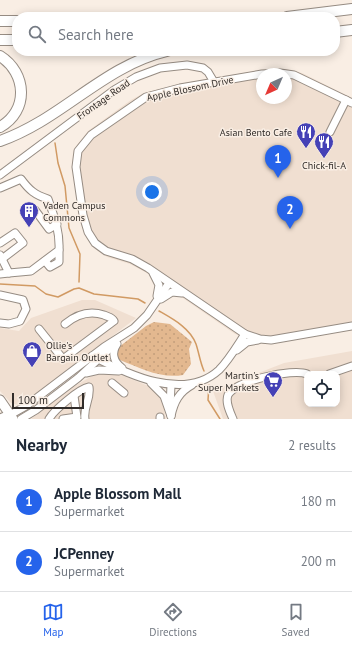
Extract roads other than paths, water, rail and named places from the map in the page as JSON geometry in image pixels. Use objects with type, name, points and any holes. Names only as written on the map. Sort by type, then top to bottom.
[{"type":"highway","points":[[328,12],[352,9]]},
{"type":"highway","points":[[0,21],[12,21]]},
{"type":"highway","points":[[340,31],[352,30]]},
{"type":"highway","points":[[0,40],[12,40]]},
{"type":"highway","points":[[0,56],[8,62],[16,72],[22,90],[20,104],[16,112],[7,123],[0,127]]},
{"type":"highway","points":[[0,141],[39,122],[120,69],[151,56]]},
{"type":"main road","points":[[0,400],[5,417]]},
{"type":"street","name":"Frontage Road","points":[[0,174],[114,90],[136,77],[160,68],[187,65],[203,68],[214,82]]},
{"type":"street","name":"Apple Blossom Drive","points":[[349,101],[300,77],[286,73],[262,74],[160,93],[142,99],[91,135],[78,151],[76,174],[83,215],[92,239],[106,252],[132,259],[152,271],[245,334],[262,339],[276,339],[352,326]]},
{"type":"street","points":[[330,132],[349,101]]},
{"type":"street","points":[[0,188],[21,179],[28,189],[38,196],[48,199],[57,224],[59,250],[31,271],[0,274]]},
{"type":"street","points":[[35,210],[49,228],[57,224]]},
{"type":"street","points":[[0,243],[15,233],[23,243],[1,257],[9,273]]},
{"type":"street","points":[[152,271],[160,288],[154,306]]},
{"type":"street","points":[[154,306],[169,283]]},
{"type":"street","points":[[5,417],[26,406],[95,358],[140,322],[154,306],[169,293],[185,294]]},
{"type":"street","points":[[0,295],[23,300],[26,309],[20,321],[9,324],[0,322]]},
{"type":"street","points":[[38,329],[63,360],[114,322],[111,318],[95,312],[76,316],[65,324]]},
{"type":"street","points":[[226,361],[236,340],[229,324]]},
{"type":"street","points":[[226,361],[245,334]]},
{"type":"street","points":[[121,337],[113,354],[119,365],[127,371]]},
{"type":"street","points":[[171,418],[174,402],[180,394],[199,381],[215,373],[247,342],[262,339]]},
{"type":"street","points":[[95,358],[148,380],[171,385],[199,381]]},
{"type":"street","points":[[78,378],[95,358]]},
{"type":"street","points":[[338,371],[352,366]]},
{"type":"street","points":[[21,419],[32,413],[78,378],[93,370],[127,371]]},
{"type":"street","points":[[233,419],[226,400],[229,393],[234,389],[263,377],[300,371],[304,373]]},
{"type":"street","points":[[78,378],[84,388]]},
{"type":"street","points":[[148,380],[162,393],[171,418]]},
{"type":"street","points":[[112,383],[124,393]]},
{"type":"street","points":[[171,385],[171,418]]},
{"type":"street","points":[[49,419],[84,388],[89,387],[90,395],[84,410],[85,419]]},
{"type":"street","points":[[63,419],[77,417],[74,396]]},
{"type":"waterway","points":[[55,143],[58,163],[65,186],[69,228],[80,254],[79,282]]},
{"type":"waterway","points":[[0,284],[35,286],[46,294],[58,297],[79,288],[94,294],[138,299],[145,303]]},
{"type":"waterway","points":[[159,311],[180,324],[190,333],[196,344],[204,371]]},
{"type":"waterway","points":[[209,385],[208,400],[220,419]]},
{"type":"place","name":"Asian Bento Cafe","points":[[306,149]]},
{"type":"place","name":"Chick-fil-A","points":[[324,159]]},
{"type":"place","name":"Apple Blossom Mall","points":[[278,178]]},
{"type":"place","name":"Vaden Campus Commons","points":[[29,228]]},
{"type":"place","name":"JCPenney","points":[[290,229]]},
{"type":"place","name":"Ollie's Bargain Outlet","points":[[32,368]]},
{"type":"place","name":"Martin's Super Markets","points":[[273,398]]}]
